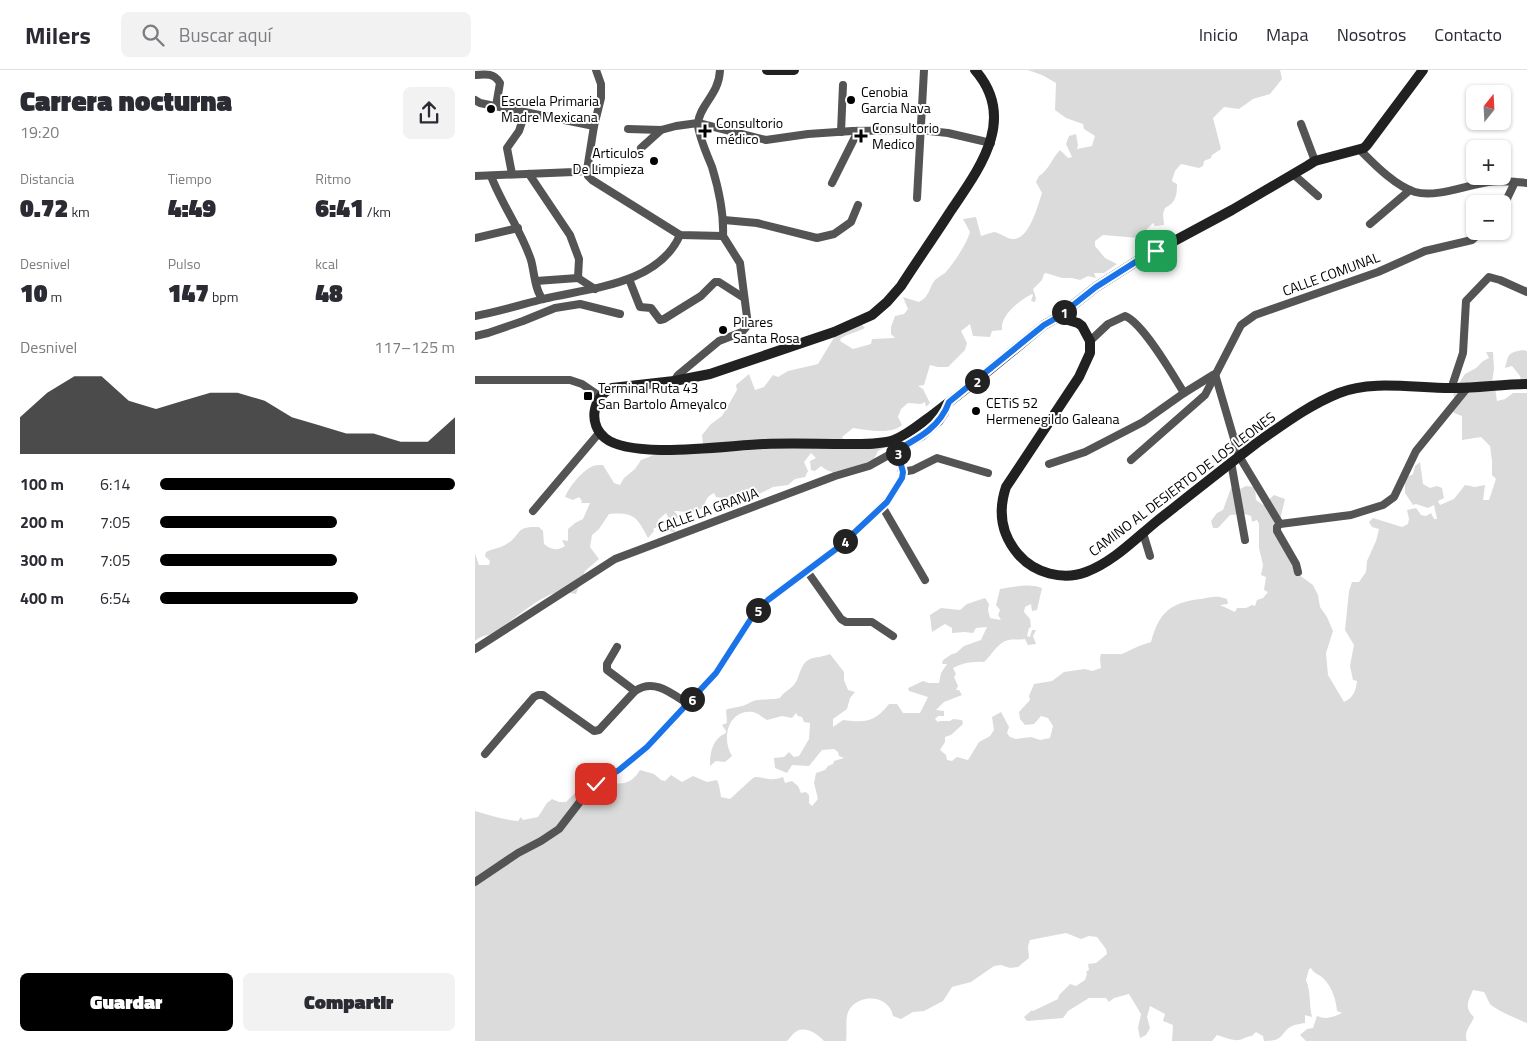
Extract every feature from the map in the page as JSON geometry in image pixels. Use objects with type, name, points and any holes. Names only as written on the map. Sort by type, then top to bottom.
[{"type":"main road","points":[[767,70],[794,70]]},
{"type":"main road","points":[[975,70],[992,100],[994,114],[991,143],[976,174],[901,286],[887,302],[872,315],[834,332],[731,368],[691,379],[606,390],[596,405],[594,413],[595,424],[599,433],[608,441],[618,446],[664,450],[765,444],[857,444],[893,440],[911,430],[949,402],[1044,325],[1058,317],[1096,287],[1137,261],[1232,210],[1315,161],[1360,150],[1367,145],[1423,70]]},
{"type":"main road","points":[[1058,317],[1078,323],[1082,326],[1090,341]]},
{"type":"main road","name":"CAMINO AL DESIERTO DE LOS LEONES","points":[[1090,341],[1088,360],[1079,377],[1006,487],[1003,497],[1001,513],[1004,531],[1010,544],[1021,558],[1047,574],[1063,576],[1087,571],[1103,563],[1235,459],[1314,404],[1341,392],[1366,387],[1453,388],[1527,384]]},
{"type":"street","points":[[596,70],[601,84],[601,98],[594,126],[587,170],[588,176],[680,234],[723,236]]},
{"type":"street","points":[[674,381],[678,375],[719,340],[746,329],[749,321],[740,263],[738,257],[723,236],[724,220],[712,168],[697,124],[705,106],[717,87],[719,70]]},
{"type":"street","points":[[917,198],[924,70]]},
{"type":"street","points":[[475,76],[490,74],[497,78],[500,83],[496,106]]},
{"type":"street","points":[[841,132],[843,85]]},
{"type":"street","points":[[475,100],[480,103],[525,113],[594,126]]},
{"type":"street","points":[[512,174],[507,148],[519,131],[525,113]]},
{"type":"street","points":[[628,129],[661,130],[697,124],[766,140],[808,134],[920,130],[948,133],[991,143]]},
{"type":"street","points":[[1301,124],[1315,161]]},
{"type":"street","points":[[641,148],[661,130]]},
{"type":"street","points":[[832,184],[858,131]]},
{"type":"street","points":[[1360,150],[1382,172],[1410,190],[1424,194],[1491,181],[1527,183]]},
{"type":"street","points":[[475,176],[599,169]]},
{"type":"street","points":[[529,174],[570,235],[579,259],[578,278]]},
{"type":"street","points":[[1293,174],[1318,196]]},
{"type":"street","points":[[491,176],[498,194],[525,244],[538,293],[543,299]]},
{"type":"street","points":[[1509,195],[1515,182]]},
{"type":"street","points":[[1370,224],[1410,190]]},
{"type":"street","points":[[724,220],[757,223],[817,238],[834,234],[851,222],[858,205]]},
{"type":"street","points":[[475,238],[517,228]]},
{"type":"street","points":[[475,316],[629,280],[662,260],[676,244],[680,234]]},
{"type":"street","name":"CALLE COMUNAL","points":[[1131,460],[1205,396],[1241,325],[1255,315],[1378,272],[1425,251],[1472,240]]},
{"type":"street","points":[[1453,388],[1453,382],[1463,354],[1466,301],[1489,277],[1527,292]]},
{"type":"street","points":[[536,281],[578,278],[595,289]]},
{"type":"street","points":[[629,280],[641,307],[651,308],[659,319],[664,319],[701,296],[717,281],[744,298]]},
{"type":"street","points":[[475,336],[488,334],[555,308],[580,304],[620,314]]},
{"type":"street","points":[[1090,341],[1109,324],[1125,316],[1130,318],[1145,334],[1184,393]]},
{"type":"street","points":[[1049,464],[1085,452],[1143,422],[1215,374],[1235,459],[1245,540]]},
{"type":"street","points":[[475,380],[570,380],[582,384],[601,397]]},
{"type":"street","points":[[1278,525],[1351,515],[1383,505],[1394,497],[1416,451],[1468,387]]},
{"type":"street","name":"CALLE LA GRANJA","points":[[475,649],[615,560],[835,476],[869,466],[923,436],[939,422],[949,402]]},
{"type":"street","points":[[533,511],[599,433]]},
{"type":"street","points":[[475,882],[518,853],[559,829],[589,790],[619,770],[647,747],[688,704],[716,673],[754,614],[768,600],[840,546],[882,506],[902,478],[903,472],[893,440]]},
{"type":"street","points":[[903,472],[913,470],[937,458],[989,473]]},
{"type":"street","points":[[1235,459],[1278,525],[1277,531],[1296,564],[1298,572]]},
{"type":"street","points":[[882,506],[925,580]]},
{"type":"street","points":[[1143,533],[1150,556]]},
{"type":"street","points":[[807,571],[841,619],[845,622],[872,622],[893,636]]},
{"type":"street","points":[[617,647],[607,664],[607,670],[635,691]]},
{"type":"street","points":[[485,754],[533,697],[538,695],[543,695],[594,731],[641,686],[654,685],[665,689],[688,704]]},
{"type":"shaded area","points":[[1028,70],[1280,70],[1282,79],[1270,94],[1253,99],[1239,109],[1224,107],[1213,118],[1221,149],[1212,155],[1211,158],[1204,161],[1203,166],[1199,168],[1181,164],[1175,171],[1172,180],[1177,184],[1176,195],[1174,201],[1165,208],[1163,214],[1164,225],[1155,226],[1153,223],[1138,238],[1103,235],[1095,241],[1095,246],[1105,258],[1117,264],[1104,273],[1094,273],[1096,278],[1088,276],[1080,280],[1044,274],[1042,280],[1033,289],[1036,298],[1035,302],[1031,301],[1032,294],[1017,304],[1004,319],[1002,330],[992,331],[990,337],[973,336],[970,324],[961,331],[967,343],[965,350],[948,367],[930,365],[924,385],[918,386],[923,389],[930,403],[926,407],[925,402],[921,404],[908,403],[901,409],[898,417],[902,425],[892,430],[879,431],[853,428],[842,437],[849,449],[885,447],[878,451],[874,459],[865,463],[855,473],[837,473],[828,471],[821,466],[815,471],[811,470],[810,461],[816,458],[811,453],[804,462],[808,471],[805,477],[795,479],[788,485],[773,487],[751,498],[736,500],[716,497],[714,493],[699,510],[692,512],[674,511],[679,517],[673,520],[675,532],[667,531],[668,517],[666,513],[658,520],[661,525],[653,529],[654,531],[648,538],[634,517],[624,514],[609,514],[599,529],[592,535],[590,547],[599,559],[585,571],[576,594],[567,592],[554,593],[529,607],[496,632],[475,641],[475,554],[479,565],[489,565],[490,561],[485,556],[486,552],[505,545],[522,530],[531,527],[539,527],[543,531],[544,544],[549,548],[559,549],[565,546],[562,540],[568,541],[568,529],[583,519],[590,503],[581,503],[582,501],[579,497],[573,500],[565,497],[576,480],[587,469],[603,465],[614,483],[620,485],[641,460],[669,449],[703,444],[702,435],[711,424],[722,416],[737,390],[736,385],[749,374],[755,390],[764,387],[773,375],[778,377],[788,371],[818,364],[835,336],[861,324],[865,328],[841,338],[840,341],[853,349],[871,344],[872,339],[895,338],[891,334],[891,327],[895,316],[904,314],[908,309],[903,297],[919,302],[923,299],[935,280],[945,273],[963,248],[970,232],[963,219],[976,217],[981,236],[994,232],[1012,239],[1018,238],[1023,234],[1032,221],[1042,193],[1036,182],[1039,176],[1045,171],[1060,150],[1068,158],[1072,157],[1066,144],[1069,136],[1076,134],[1077,149],[1092,146],[1095,136],[1084,129],[1083,124],[1066,118],[1055,110],[1056,83]]},
{"type":"shaded area","points":[[1523,350],[1527,351],[1527,390],[1522,385],[1520,376],[1512,366],[1505,368],[1509,355]]},
{"type":"shaded area","points":[[1486,352],[1493,352],[1494,369],[1492,383],[1495,388],[1497,401],[1505,399],[1513,393],[1527,393],[1527,1023],[1508,1015],[1490,1004],[1484,992],[1473,990],[1468,1001],[1468,1007],[1474,1017],[1467,1031],[1467,1041],[1306,1041],[1300,1035],[1307,1029],[1313,1028],[1317,1016],[1326,1018],[1342,1013],[1337,1011],[1335,998],[1329,985],[1311,968],[1306,980],[1309,989],[1312,1017],[1305,1015],[1305,1023],[1292,1026],[1279,1038],[1271,1041],[1264,1041],[1263,1036],[1256,1032],[1252,1036],[1239,1040],[1217,1035],[1212,1041],[1172,1041],[1173,1025],[1163,1021],[1165,1014],[1150,1006],[1147,1017],[1150,1028],[1146,1035],[1140,1038],[1138,1028],[1141,1014],[1129,994],[1114,998],[1109,1002],[1106,998],[1089,998],[1068,1011],[1063,1018],[1027,1021],[1024,1017],[1032,1010],[1058,999],[1059,995],[1070,984],[1076,986],[1085,980],[1086,972],[1089,970],[1088,964],[1096,963],[1107,954],[1106,949],[1097,937],[1089,936],[1081,939],[1066,933],[1030,940],[1028,946],[1029,958],[1018,967],[994,966],[971,982],[952,987],[943,1001],[924,1011],[913,1012],[901,1019],[893,1016],[891,1010],[882,1001],[870,998],[863,999],[849,1010],[846,1023],[846,1041],[824,1041],[815,1033],[804,1029],[796,1032],[787,1041],[475,1041],[475,811],[518,821],[521,817],[523,820],[538,817],[552,799],[566,802],[577,791],[601,798],[605,797],[603,793],[607,783],[617,784],[630,781],[640,770],[654,774],[665,781],[671,775],[682,782],[693,776],[707,782],[717,780],[721,797],[730,799],[755,777],[771,779],[783,777],[785,783],[792,781],[798,786],[801,793],[806,792],[809,795],[809,803],[812,806],[818,799],[814,783],[816,773],[825,770],[834,761],[844,758],[839,756],[838,752],[834,749],[822,750],[809,766],[792,765],[787,773],[775,768],[774,758],[784,757],[789,752],[794,757],[799,756],[809,739],[810,723],[804,722],[802,717],[796,713],[792,718],[782,716],[767,720],[753,712],[744,712],[732,720],[729,726],[727,742],[732,756],[725,762],[716,761],[710,766],[711,751],[718,739],[726,733],[722,725],[727,723],[726,710],[757,700],[780,698],[795,683],[807,660],[830,654],[844,672],[844,680],[848,690],[855,692],[850,698],[847,709],[833,719],[833,727],[843,720],[864,721],[874,718],[889,704],[897,704],[903,713],[920,713],[928,697],[909,691],[908,688],[923,681],[939,683],[941,673],[947,664],[942,664],[943,660],[964,646],[981,640],[987,627],[976,628],[973,633],[952,633],[952,628],[945,624],[932,632],[930,615],[941,608],[960,610],[967,604],[985,598],[989,604],[990,618],[1001,620],[998,615],[1000,610],[996,605],[1000,589],[1016,586],[1042,588],[1037,610],[1032,611],[1031,604],[1025,607],[1024,612],[1030,619],[1031,627],[1027,636],[1030,637],[1032,630],[1036,630],[1033,636],[1036,644],[1028,645],[1025,639],[1008,640],[998,646],[984,662],[968,663],[953,668],[958,686],[956,690],[959,690],[962,695],[944,702],[936,710],[944,711],[944,716],[938,716],[935,719],[938,722],[953,719],[962,720],[963,724],[951,735],[945,737],[945,742],[940,750],[946,755],[947,760],[952,761],[957,757],[968,760],[979,742],[990,736],[994,730],[992,717],[1001,712],[1009,727],[1007,733],[1010,737],[1016,739],[1031,737],[1040,740],[1050,738],[1053,726],[1048,718],[1041,716],[1034,724],[1025,725],[1020,719],[1019,712],[1030,700],[1029,696],[1034,684],[1052,681],[1064,672],[1085,669],[1092,671],[1101,668],[1101,654],[1122,654],[1151,642],[1162,617],[1167,611],[1180,603],[1220,597],[1227,599],[1228,604],[1220,605],[1235,612],[1237,608],[1255,606],[1257,600],[1263,598],[1268,592],[1264,590],[1266,577],[1261,575],[1263,565],[1259,548],[1259,524],[1257,520],[1252,522],[1251,516],[1245,514],[1230,515],[1218,528],[1213,528],[1211,521],[1217,513],[1223,510],[1231,488],[1238,490],[1246,486],[1255,487],[1256,500],[1263,505],[1274,495],[1285,499],[1277,532],[1295,572],[1313,585],[1318,595],[1320,607],[1333,631],[1326,653],[1328,675],[1344,702],[1350,698],[1356,688],[1357,681],[1353,680],[1350,666],[1354,645],[1345,630],[1349,591],[1352,582],[1359,582],[1366,572],[1367,561],[1376,541],[1379,529],[1372,527],[1369,522],[1373,518],[1402,527],[1408,524],[1407,510],[1416,508],[1421,515],[1426,516],[1431,513],[1434,519],[1437,519],[1434,505],[1428,508],[1416,504],[1413,505],[1405,493],[1405,478],[1413,474],[1415,466],[1420,462],[1423,484],[1430,488],[1437,486],[1442,488],[1444,498],[1438,501],[1440,505],[1454,499],[1465,485],[1475,487],[1485,485],[1483,500],[1489,500],[1496,479],[1492,475],[1490,446],[1481,437],[1462,440],[1462,416],[1454,413],[1450,408],[1454,398],[1453,388],[1457,386],[1465,374],[1489,358]]},
{"type":"place","name":"Cenobia Garcia Nava","points":[[851,100]]},
{"type":"place","name":"Escuela Primaria Madre Mexicana","points":[[491,109]]},
{"type":"place","name":"Consultorio médico","points":[[705,131]]},
{"type":"place","name":"Consultorio Medico","points":[[861,136]]},
{"type":"place","name":"Articulos De Limpieza","points":[[654,161]]},
{"type":"place","name":"Pilares Santa Rosa","points":[[723,330]]},
{"type":"place","name":"Terminal Ruta 43 San Bartolo Ameyalco","points":[[588,396]]},
{"type":"place","name":"CETiS 52 Hermenegildo Galeana","points":[[976,411]]},
{"type":"route","points":[[596,784],[619,770],[647,747],[716,673],[754,614],[768,600],[840,546],[887,502],[902,478],[903,472],[900,467],[897,450],[923,436],[939,422],[949,402],[1044,325],[1058,317],[1096,287],[1156,251]]}]
